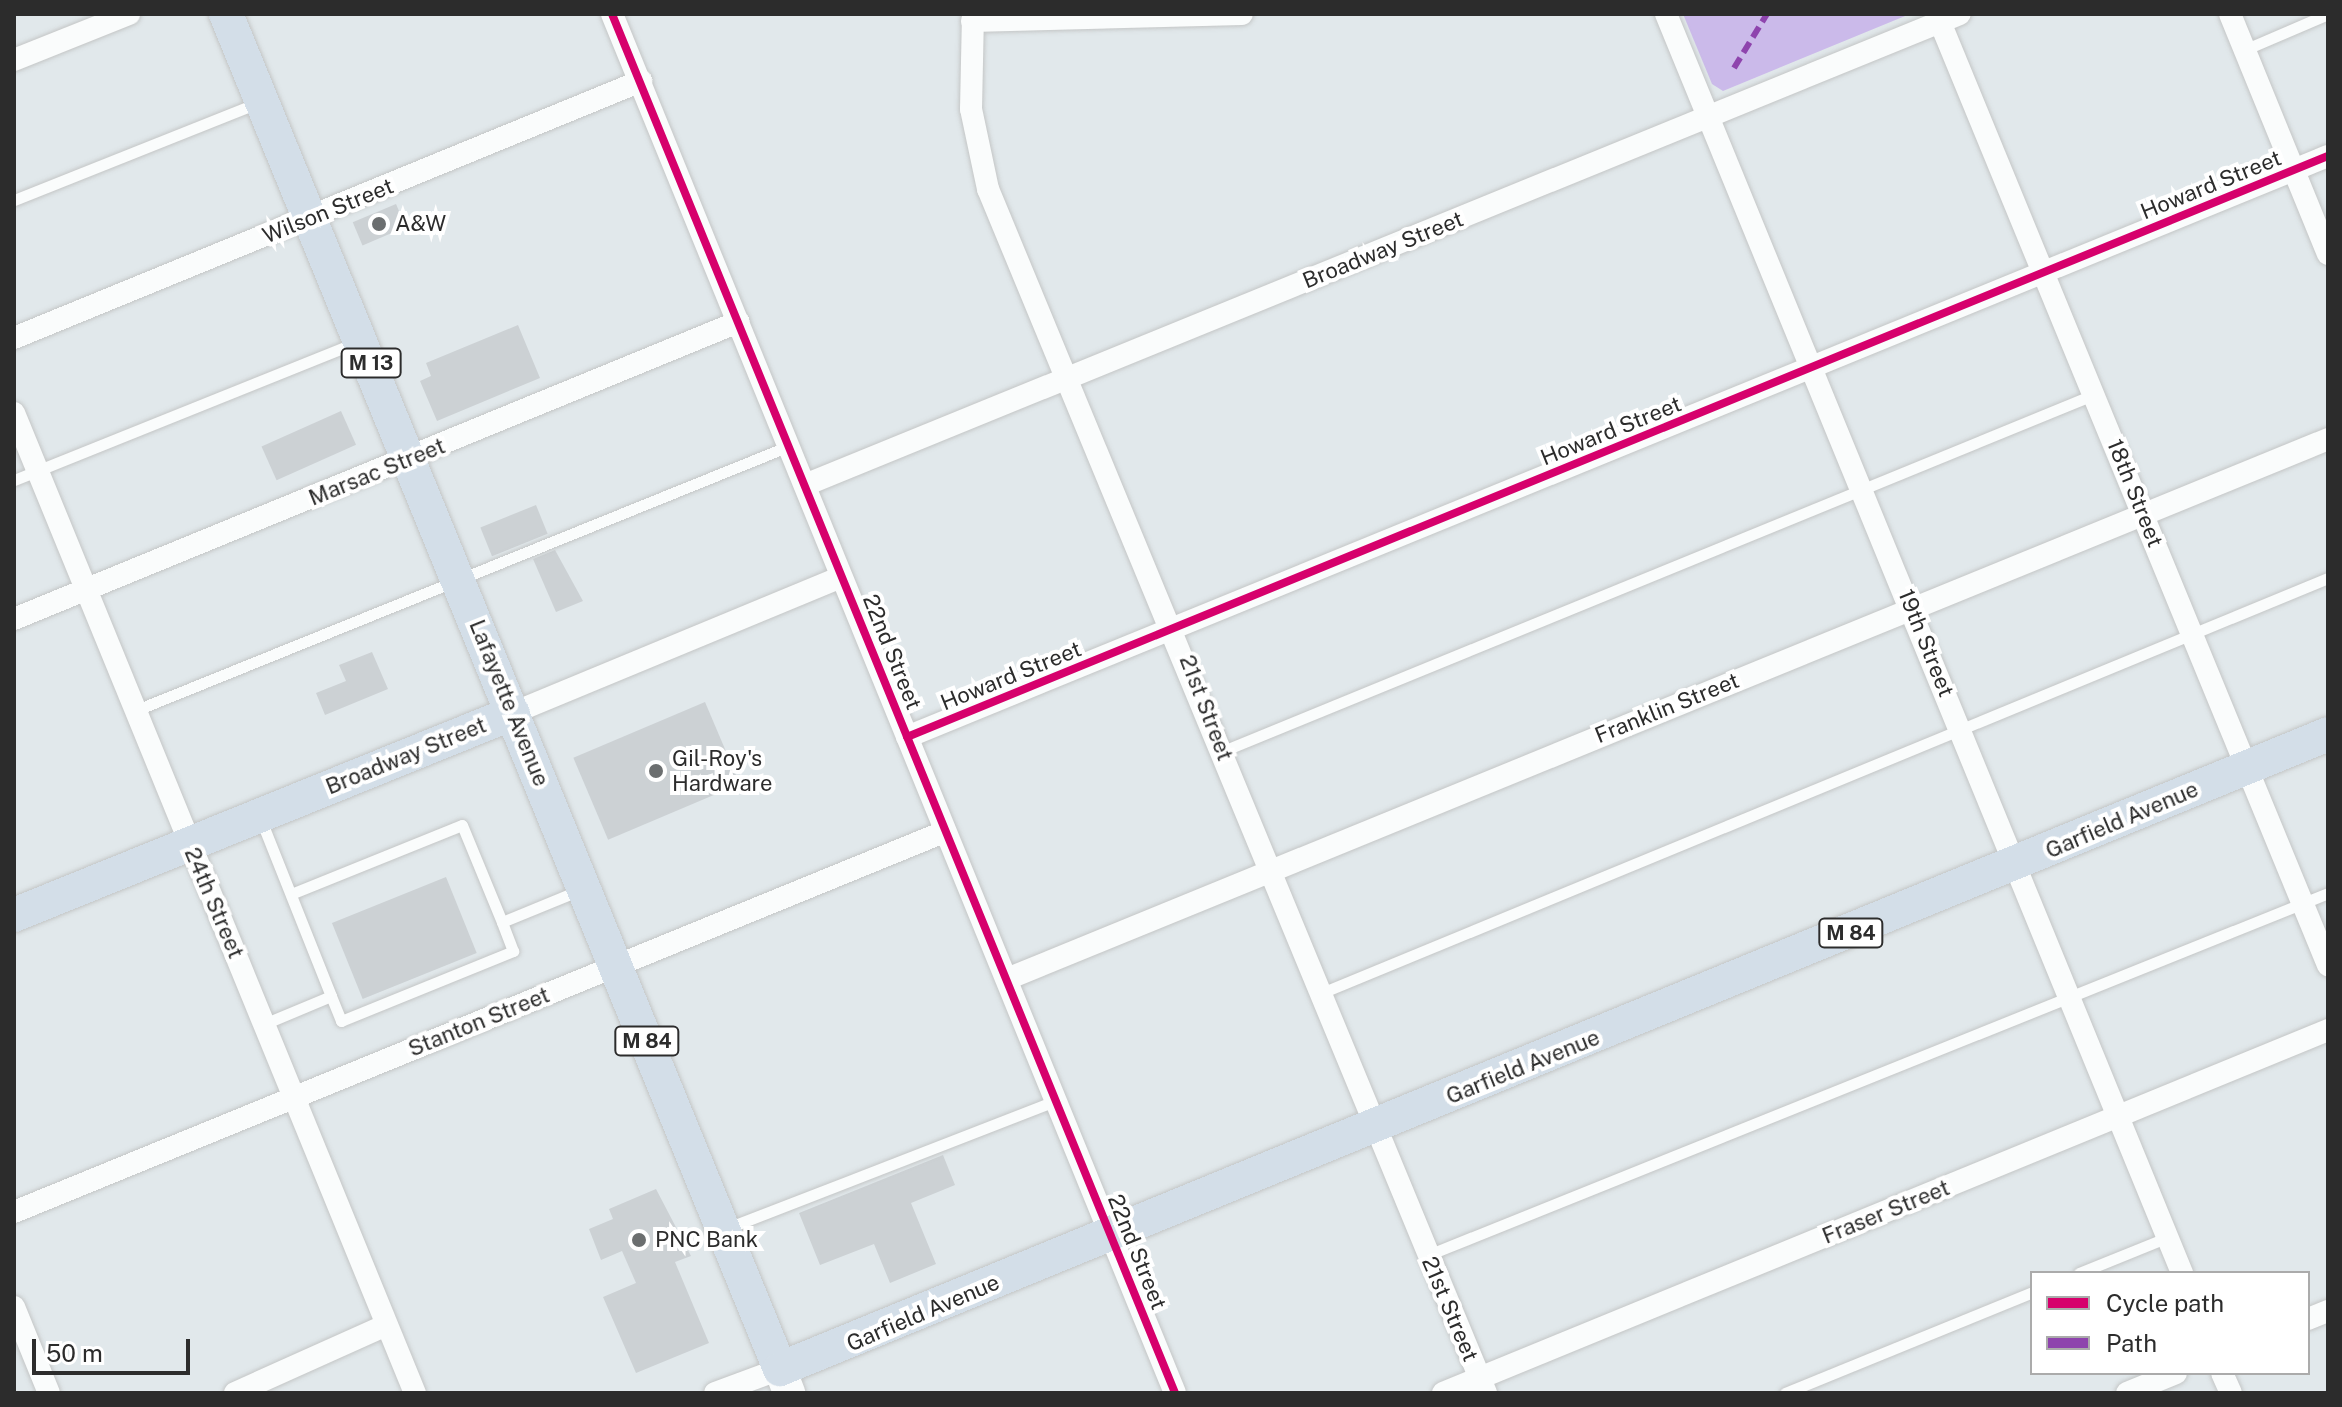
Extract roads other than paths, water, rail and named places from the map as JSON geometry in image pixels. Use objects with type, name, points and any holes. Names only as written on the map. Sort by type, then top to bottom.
[{"type":"main road","name":"Lafayette Avenue","points":[[226,14],[460,580],[784,1381]]},
{"type":"main road","name":"Broadway Street","points":[[14,915],[513,713]]},
{"type":"main road","name":"Garfield Avenue","points":[[784,1381],[1111,1234],[2017,865],[2328,734]]},
{"type":"street","points":[[14,60],[129,14]]},
{"type":"street","name":"22nd Street","points":[[612,14],[1175,1393]]},
{"type":"street","points":[[973,18],[1242,14]]},
{"type":"street","name":"19th Street","points":[[1666,14],[1913,608],[2181,1271]]},
{"type":"street","points":[[2230,14],[2328,254]]},
{"type":"street","name":"21st Street","points":[[973,18],[978,150],[1175,629],[1373,1128],[1483,1385]]},
{"type":"street","name":"Broadway Street","points":[[805,485],[1950,18]]},
{"type":"street","name":"18th Street","points":[[1950,18],[2046,272],[2328,965]]},
{"type":"street","name":"Wilson Street","points":[[14,338],[641,81]]},
{"type":"street","name":"Howard Street","points":[[907,737],[2328,156]]},
{"type":"street","name":"Marsac Street","points":[[14,619],[738,322]]},
{"type":"street","name":"24th Street","points":[[14,413],[415,1393]]},
{"type":"street","name":"Franklin Street","points":[[1007,979],[2328,439]]},
{"type":"street","name":"Broadway Street","points":[[513,713],[841,577]]},
{"type":"street","name":"Stanton Street","points":[[14,1212],[944,832]]},
{"type":"street","name":"Fraser Street","points":[[1443,1393],[1483,1385],[2328,1030]]},
{"type":"street","points":[[14,1307],[49,1393]]},
{"type":"street","points":[[235,1393],[386,1325]]},
{"type":"street","points":[[2127,1393],[2171,1375]]},
{"type":"street","name":"Garfield Avenue","points":[[715,1393],[784,1381]]},
{"type":"lane","points":[[2244,50],[2328,14]]},
{"type":"lane","points":[[14,200],[262,101]]},
{"type":"lane","points":[[14,480],[361,340]]},
{"type":"lane","points":[[1223,751],[2096,394]]},
{"type":"lane","points":[[134,711],[789,446]]},
{"type":"lane","points":[[1319,994],[2328,578]]},
{"type":"lane","points":[[259,816],[341,1021],[513,951],[462,825],[291,894]]},
{"type":"lane","points":[[502,922],[585,888]]},
{"type":"lane","points":[[1427,1255],[2071,999],[2328,893]]},
{"type":"lane","points":[[264,1024],[331,996]]},
{"type":"lane","points":[[723,1230],[1055,1101]]},
{"type":"lane","points":[[2084,1271],[2168,1237]]},
{"type":"lane","points":[[1785,1393],[2030,1293]]},
{"type":"place","name":"A&W","points":[[379,224]]},
{"type":"place","name":"Gil-Roy's Hardware","points":[[656,771]]},
{"type":"place","name":"PNC Bank","points":[[639,1240]]}]
